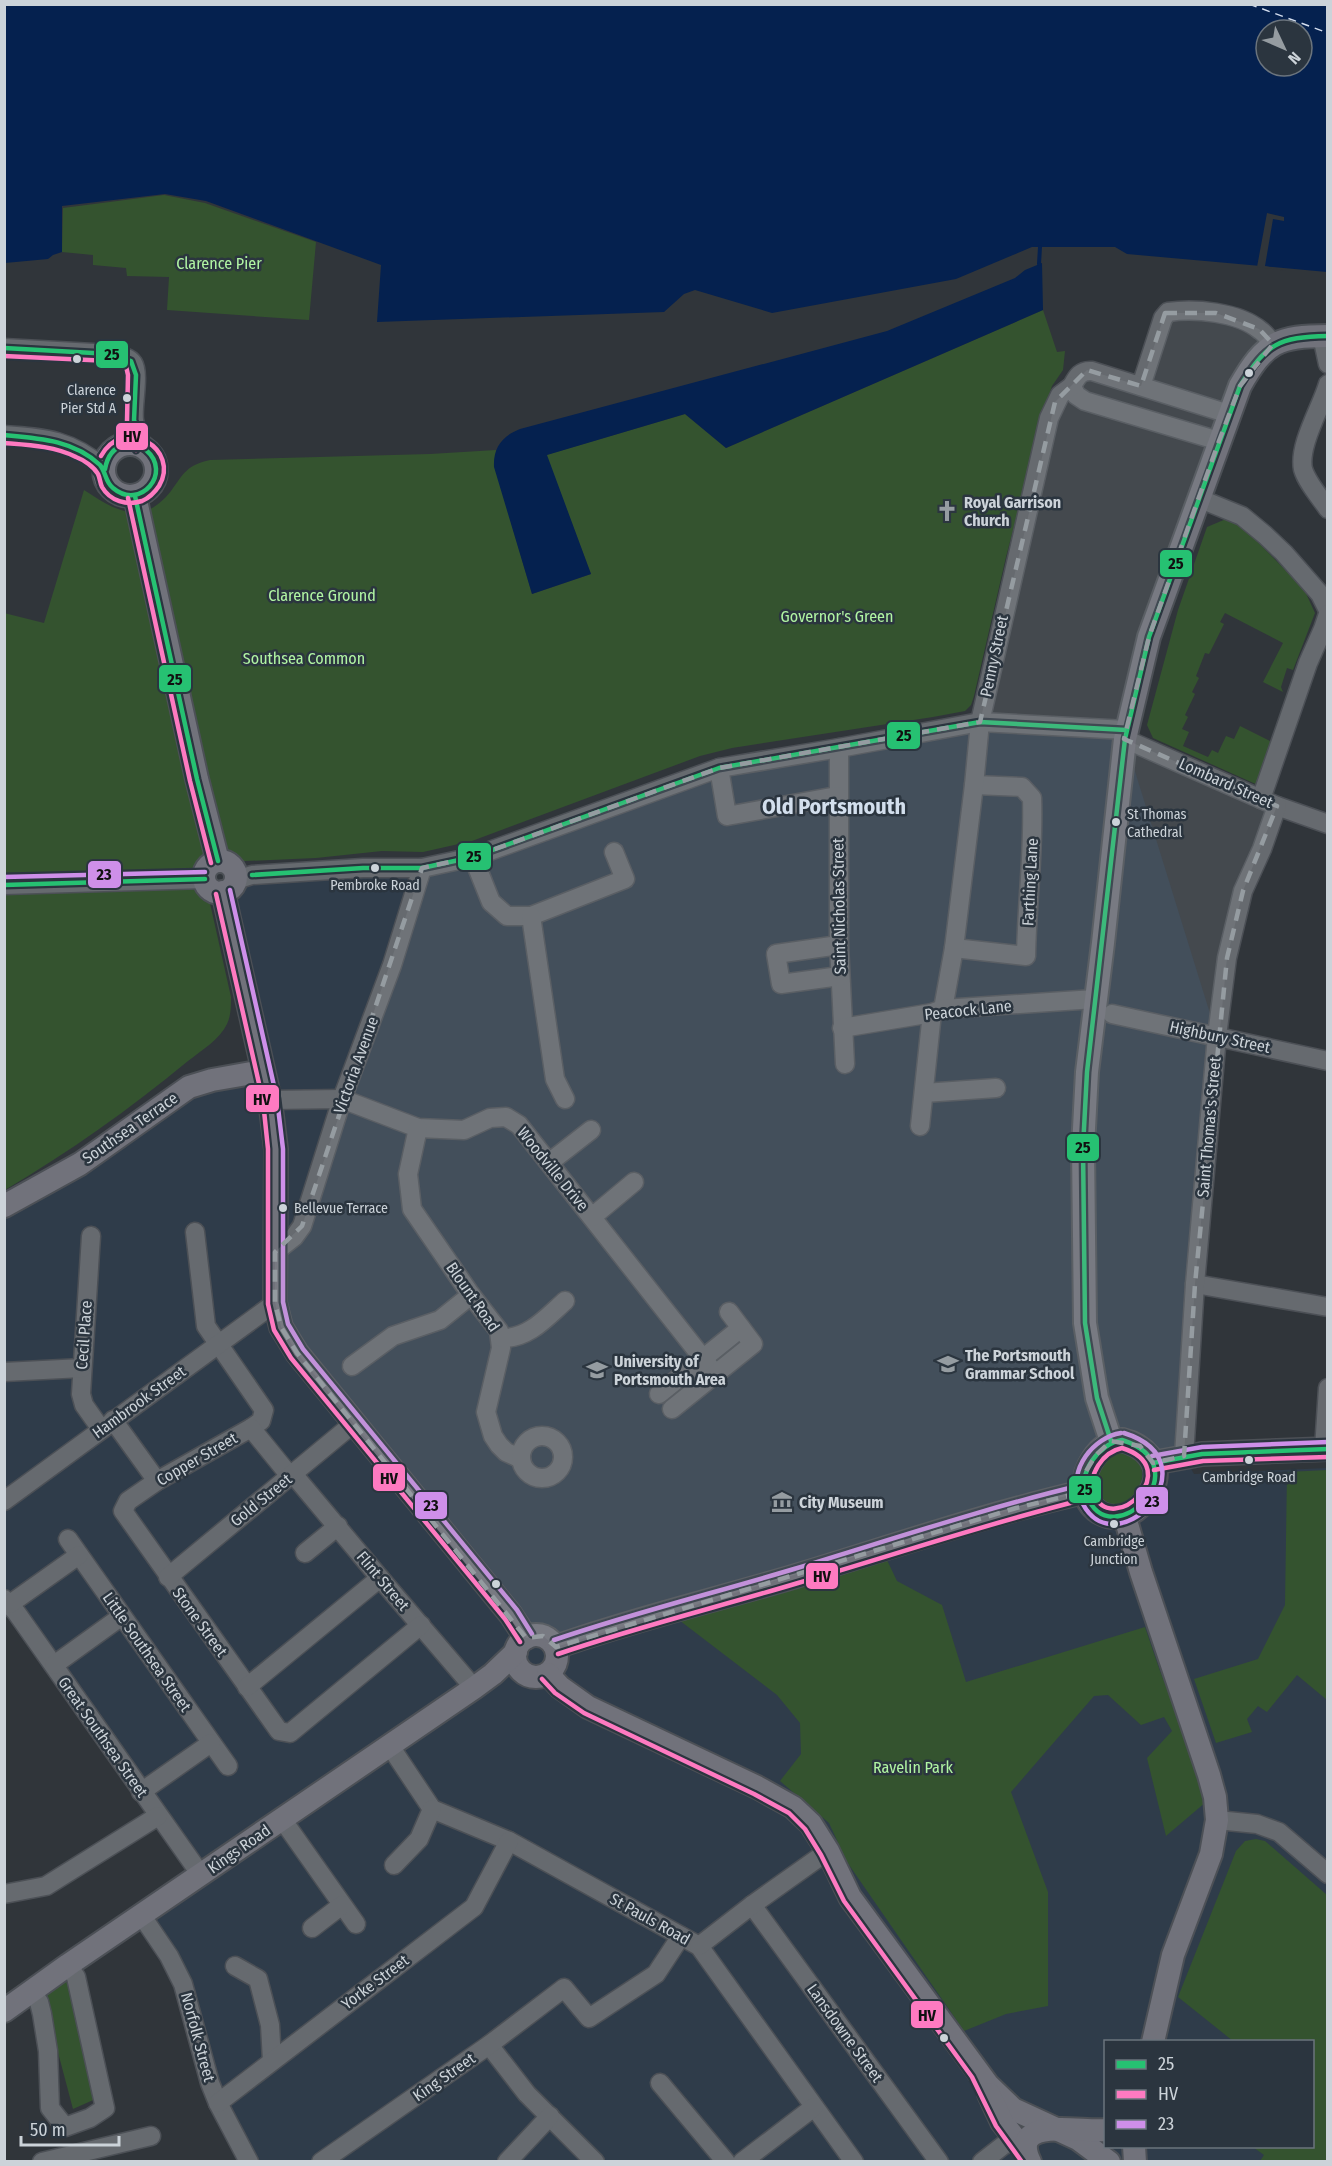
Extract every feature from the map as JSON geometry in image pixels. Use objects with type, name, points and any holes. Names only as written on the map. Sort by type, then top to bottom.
[{"type":"main road","points":[[1111,1442],[1097,1398],[1085,1323],[1083,1148],[1087,1072],[1125,735],[1149,637],[1229,414],[1247,374],[1273,344],[1285,339],[1325,336]]},
{"type":"main road","points":[[135,444],[143,447],[154,459],[156,474],[149,489],[135,496],[127,496],[113,489],[105,476],[105,469],[106,460],[118,448],[135,444]]},
{"type":"main road","points":[[135,496],[270,1100],[276,1149],[275,1303],[281,1327],[297,1353],[511,1615],[521,1654],[537,1677],[548,1674],[557,1662],[556,1647],[552,1641],[543,1636],[532,1635],[521,1654]]},
{"type":"main road","name":"Southsea Terrace","points":[[4,1206],[80,1164],[189,1087],[212,1080],[263,1071]]},
{"type":"main road","points":[[1122,1440],[1140,1446],[1153,1463],[1155,1473],[1154,1484],[1149,1494],[1136,1511],[1125,1517],[1102,1514],[1093,1508],[1084,1491],[1083,1482],[1089,1464],[1102,1447],[1111,1442],[1122,1440]]},
{"type":"main road","points":[[1153,1463],[1184,1456],[1326,1449]]},
{"type":"main road","points":[[556,1647],[611,1628],[909,1543],[1016,1508],[1084,1491]]},
{"type":"main road","points":[[1125,1517],[1141,1572],[1209,1775],[1215,1797],[1217,1820],[1211,1854],[1173,1955],[1153,2040]]},
{"type":"main road","name":"Kings Road","points":[[5,2008],[521,1654]]},
{"type":"main road","points":[[548,1674],[560,1687],[588,1707],[757,1787],[793,1807],[811,1824],[828,1851],[850,1897],[978,2073],[999,2098],[1013,2109],[1090,2146],[1109,2162]]},
{"type":"main road","points":[[978,2073],[1002,2122],[1027,2156]]},
{"type":"main road","points":[[1027,2156],[1027,2138],[1031,2134],[1043,2130],[1104,2130]]},
{"type":"street","points":[[1229,414],[1141,386],[1163,318],[1168,312],[1216,313],[1235,317],[1259,329],[1273,344]]},
{"type":"street","points":[[1325,336],[1328,364]]},
{"type":"street","points":[[4,348],[111,354],[125,357],[133,363],[134,423],[143,447]]},
{"type":"street","name":"Penny Street","points":[[920,1126],[938,1011],[954,948],[980,722],[1049,418],[1060,395],[1072,386],[1079,374],[1087,370],[1141,386]]},
{"type":"street","points":[[1328,384],[1320,424],[1304,452],[1303,466],[1328,509]]},
{"type":"street","points":[[1072,386],[1076,395],[1085,401],[1219,441]]},
{"type":"street","points":[[4,435],[54,440],[79,450],[105,469]]},
{"type":"street","points":[[1198,498],[1242,516],[1258,529],[1284,553],[1320,594],[1328,612]]},
{"type":"street","name":"Saint Thomas's Street","points":[[1184,1456],[1195,1284],[1217,1036],[1227,958],[1243,891],[1262,849],[1269,802],[1308,663],[1328,612]]},
{"type":"street","points":[[4,885],[220,878],[363,868],[422,868],[472,857],[720,768],[980,722],[1125,735]]},
{"type":"street","name":"Lombard Street","points":[[1125,735],[1269,802],[1328,824]]},
{"type":"street","name":"Saint Nicholas Street","points":[[838,748],[839,945],[845,1064]]},
{"type":"street","points":[[720,768],[727,816],[837,796]]},
{"type":"street","name":"Farthing Lane","points":[[954,948],[1026,956],[1027,909],[1033,841],[1032,798],[1022,787],[974,785]]},
{"type":"street","points":[[472,857],[491,902],[507,916],[531,916],[625,879],[614,852]]},
{"type":"street","name":"Victoria Avenue","points":[[275,1252],[294,1237],[302,1226],[342,1099],[392,965],[422,868]]},
{"type":"street","points":[[531,916],[555,1079],[565,1099]]},
{"type":"street","points":[[839,945],[776,954],[781,984],[840,976]]},
{"type":"street","name":"Peacock Lane","points":[[842,1028],[938,1011],[1095,999]]},
{"type":"street","name":"Highbury Street","points":[[1112,1014],[1328,1061]]},
{"type":"street","points":[[924,1093],[996,1088]]},
{"type":"street","points":[[270,1100],[342,1099]]},
{"type":"street","name":"Woodville Drive","points":[[342,1099],[418,1128],[464,1130],[490,1118],[506,1118],[519,1125],[716,1375]]},
{"type":"street","name":"Blount Road","points":[[418,1128],[408,1174],[412,1209],[471,1295],[495,1323],[502,1338],[486,1412],[493,1436],[506,1452],[521,1459],[526,1472],[532,1476],[545,1478],[560,1475],[563,1453],[556,1441],[543,1436],[529,1440],[524,1446],[521,1459]]},
{"type":"street","points":[[550,1162],[591,1130]]},
{"type":"street","name":"Woodville Drive","points":[[592,1217],[634,1182]]},
{"type":"street","points":[[195,1232],[206,1326],[264,1410],[261,1421],[250,1428]]},
{"type":"street","name":"Cecil Place","points":[[91,1236],[81,1394],[84,1405],[107,1425],[157,1481]]},
{"type":"street","points":[[1195,1284],[1328,1307]]},
{"type":"street","points":[[352,1366],[393,1336],[440,1320],[471,1295]]},
{"type":"street","points":[[502,1338],[526,1333],[565,1301]]},
{"type":"street","name":"Hambrook Street","points":[[4,1501],[275,1303]]},
{"type":"street","points":[[672,1409],[753,1344],[729,1312]]},
{"type":"street","points":[[659,1394],[741,1328]]},
{"type":"street","points":[[4,1372],[82,1368]]},
{"type":"street","points":[[1326,1449],[1328,1388]]},
{"type":"street","name":"Gold Street","points":[[168,1576],[354,1422]]},
{"type":"street","name":"Copper Street","points":[[124,1506],[157,1481],[250,1428],[292,1475]]},
{"type":"street","name":"Flint Street","points":[[292,1475],[338,1526],[474,1688]]},
{"type":"street","name":"Stone Street","points":[[124,1506],[123,1511],[168,1576],[279,1731],[283,1733],[290,1733],[421,1625]]},
{"type":"street","points":[[305,1553],[338,1526]]},
{"type":"street","name":"Little Southsea Street","points":[[68,1539],[228,1766]]},
{"type":"street","points":[[7,1602],[78,1555]]},
{"type":"street","points":[[247,1687],[380,1578]]},
{"type":"street","name":"Great Southsea Street","points":[[7,1602],[54,1665],[201,1875]]},
{"type":"street","points":[[54,1665],[122,1616]]},
{"type":"street","points":[[141,1792],[211,1743]]},
{"type":"street","points":[[390,1746],[432,1809],[419,1839],[394,1865]]},
{"type":"street","name":"St Pauls Road","points":[[432,1809],[509,1840],[699,1946],[854,2162]]},
{"type":"street","points":[[4,1894],[46,1886],[158,1816]]},
{"type":"street","points":[[282,1819],[356,1924]]},
{"type":"street","points":[[1217,1820],[1257,1824],[1279,1832],[1328,1874]]},
{"type":"street","name":"Yorke Street","points":[[218,2103],[474,1906],[509,1840]]},
{"type":"street","points":[[699,1946],[828,1851]]},
{"type":"street","points":[[312,1928],[342,1905]]},
{"type":"street","name":"Lansdowne Street","points":[[752,1905],[939,2162]]},
{"type":"street","name":"Norfolk Street","points":[[142,1916],[169,1956],[183,1984],[210,2083],[249,2162]]},
{"type":"street","name":"King Street","points":[[321,2162],[489,2045],[564,1989],[589,2018],[656,1974],[681,1936]]},
{"type":"street","points":[[31,1991],[39,2002],[42,2013],[48,2051],[50,2108],[65,2127],[90,2118],[105,2108],[76,1977],[68,1965]]},
{"type":"street","points":[[235,1966],[258,1979],[270,2025],[272,2061]]},
{"type":"street","points":[[489,2045],[527,2094],[595,2162]]},
{"type":"street","points":[[660,2083],[726,2162]]},
{"type":"street","points":[[742,2162],[814,2107]]},
{"type":"street","points":[[507,2162],[550,2116]]},
{"type":"street","points":[[42,2162],[151,2136]]},
{"type":"street","points":[[982,2162],[1005,2144],[1015,2143],[1027,2156]]},
{"type":"highlighted area","points":[[1165,313],[1216,313],[1259,329],[1273,344],[1240,386],[1219,441],[1149,637],[1124,739],[1277,806],[1243,891],[1227,958],[1195,1284],[1184,1456],[1153,1463],[1140,1446],[1111,1441],[1096,1455],[1085,1473],[1084,1492],[1016,1508],[556,1647],[543,1636],[526,1638],[297,1353],[281,1327],[275,1303],[275,1252],[302,1226],[422,868],[473,857],[719,768],[980,722],[1055,402],[1087,370],[1141,386]]},
{"type":"shaded area","name":"University of Portsmouth Area","points":[[980,722],[1125,739],[1217,1036],[1184,1456],[1194,1474],[1327,1468],[1327,2161],[249,2161],[224,2115],[183,1984],[142,1916],[200,1876],[5,1604],[4,1197],[176,1097],[263,1071],[228,916],[236,874],[422,868],[719,768]]},
{"type":"green space","name":"Clarence Pier","points":[[164,195],[205,203],[316,242],[309,320],[167,310],[169,277],[127,276],[126,268],[93,265],[93,255],[62,252],[63,208]]},
{"type":"green space","name":"Southsea Common","points":[[1043,310],[1057,352],[1065,351],[1063,370],[1052,386],[1046,404],[1006,557],[974,696],[971,705],[965,711],[732,748],[700,756],[472,841],[423,852],[382,851],[316,858],[201,863],[231,997],[227,1024],[210,1044],[144,1096],[76,1145],[5,1190],[4,613],[44,623],[84,490],[118,509],[139,512],[150,509],[160,502],[191,467],[210,460],[496,450],[495,467],[532,594],[591,574],[546,455],[685,414],[726,448]]},
{"type":"green space","points":[[1226,519],[1242,526],[1304,589],[1315,613],[1293,670],[1287,668],[1281,687],[1283,692],[1263,682],[1283,643],[1225,613],[1220,622],[1224,624],[1209,654],[1205,653],[1196,676],[1199,678],[1192,692],[1195,694],[1185,715],[1188,717],[1182,729],[1189,732],[1183,746],[1208,757],[1212,750],[1218,753],[1226,736],[1234,739],[1240,726],[1272,742],[1260,786],[1153,738],[1147,725],[1178,610],[1207,527]]},
{"type":"green space","points":[[1120,1450],[1135,1456],[1142,1469],[1142,1476],[1133,1501],[1117,1509],[1096,1503],[1089,1476],[1102,1458]]},
{"type":"green space","points":[[1327,1470],[1327,1700],[1297,1675],[1267,1712],[1258,1706],[1247,1719],[1252,1732],[1216,1743],[1194,1679],[1258,1659],[1285,1605],[1287,1472]]},
{"type":"green space","name":"Ravelin Park","points":[[887,1560],[897,1581],[942,1605],[966,1682],[1145,1627],[1206,1802],[1166,1836],[1147,1758],[1172,1731],[1164,1717],[1141,1725],[1108,1695],[1094,1696],[1011,1792],[1048,1892],[1048,2006],[1006,2014],[964,2031],[847,1862],[829,1823],[780,1781],[801,1754],[800,1723],[777,1695],[679,1620]]},
{"type":"green space","points":[[1256,1839],[1265,1841],[1327,1895],[1327,2161],[1260,2161],[1264,2155],[1254,2148],[1314,2148],[1314,2040],[1232,2040],[1178,1997],[1236,1851],[1245,1841]]},
{"type":"green space","points":[[70,1977],[100,2097],[73,2109],[42,1992]]},
{"type":"water","points":[[5,5],[1327,5],[1327,272],[1127,254],[1115,247],[1032,247],[956,279],[772,313],[695,290],[684,294],[664,312],[377,322],[381,265],[206,201],[165,194],[62,206],[62,252],[48,259],[5,263]]},
{"type":"water","points":[[1042,263],[1043,310],[726,448],[685,414],[547,455],[591,574],[532,594],[494,467],[497,448],[508,435],[520,429],[887,331],[1015,278],[1025,270]]},
{"type":"pier","points":[[1267,213],[1284,217],[1284,221],[1273,219],[1265,266],[1287,271],[1257,267]]},
{"type":"waterway","points":[[1039,264],[1040,247]]},
{"type":"ferry route","points":[[1249,4],[1328,33]]},
{"type":"transit line","name":"25","points":[[1111,1441],[1097,1398],[1085,1323],[1083,1147],[1087,1072],[1125,739],[1149,637],[1240,386],[1258,361],[1275,346],[1297,338],[1328,336]]},
{"type":"transit line","name":"25","points":[[4,348],[111,354],[131,361],[136,375],[134,420],[143,447]]},
{"type":"transit line","name":"HV","points":[[4,356],[110,361],[126,366],[128,375],[127,421],[136,450]]},
{"type":"transit line","name":"25","points":[[4,435],[30,437],[79,450],[100,465],[110,486],[123,494],[133,495],[150,486],[155,478],[156,469],[153,459],[146,450],[130,444],[120,446],[114,451],[105,469]]},
{"type":"transit line","name":"HV","points":[[4,443],[50,448],[79,458],[96,471],[105,492],[119,501],[131,503],[142,501],[152,495],[159,486],[164,472],[162,460],[156,449],[147,442],[135,438],[123,438],[111,444],[101,456]]},
{"type":"transit line","name":"25","points":[[135,496],[197,779],[218,861]]},
{"type":"transit line","name":"HV","points":[[128,498],[190,781],[211,863]]},
{"type":"transit line","name":"25","points":[[252,875],[363,868],[422,868],[473,857],[719,768],[980,722],[1126,730]]},
{"type":"transit line","name":"23","points":[[4,877],[205,872]]},
{"type":"transit line","name":"25","points":[[4,885],[205,879]]},
{"type":"transit line","name":"23","points":[[230,890],[277,1099],[283,1149],[283,1302],[288,1324],[303,1349],[517,1610],[532,1634]]},
{"type":"transit line","name":"HV","points":[[216,894],[263,1101],[268,1149],[268,1304],[274,1330],[291,1358],[505,1619],[520,1642]]},
{"type":"transit line","name":"23","points":[[1121,1433],[1101,1441],[1093,1448],[1080,1466],[1077,1477],[1080,1498],[1095,1518],[1114,1524],[1133,1519],[1150,1505],[1160,1487],[1162,1466],[1151,1448],[1124,1433]]},
{"type":"transit line","name":"25","points":[[1122,1440],[1145,1452],[1154,1468],[1153,1485],[1144,1501],[1130,1512],[1114,1517],[1099,1512],[1087,1496],[1085,1478],[1092,1460],[1098,1453],[1105,1447],[1122,1440]]},
{"type":"transit line","name":"23","points":[[1152,1456],[1202,1447],[1328,1442]]},
{"type":"transit line","name":"HV","points":[[1122,1448],[1140,1458],[1148,1470],[1146,1483],[1139,1495],[1128,1504],[1115,1509],[1103,1506],[1092,1487],[1098,1465],[1109,1454],[1122,1448]]},
{"type":"transit line","name":"25","points":[[1153,1463],[1202,1454],[1328,1449]]},
{"type":"transit line","name":"HV","points":[[1154,1470],[1203,1461],[1328,1457]]},
{"type":"transit line","name":"23","points":[[554,1640],[974,1514],[1082,1485]]},
{"type":"transit line","name":"HV","points":[[558,1654],[977,1529],[1086,1499]]},
{"type":"transit line","name":"HV","points":[[542,1679],[555,1693],[584,1713],[754,1794],[789,1813],[805,1829],[844,1901],[972,2077],[996,2126],[1022,2162]]},
{"type":"place","name":"Clarence Pier Std A","points":[[127,398]]},
{"type":"place","name":"Royal Garrison Church","points":[[947,511]]},
{"type":"place","name":"St Thomas Cathedral","points":[[1116,822]]},
{"type":"place","name":"Pembroke Road","points":[[375,868]]},
{"type":"place","name":"Bellevue Terrace","points":[[283,1208]]},
{"type":"place","name":"The Portsmouth Grammar School","points":[[948,1364]]},
{"type":"place","name":"University of Portsmouth Area","points":[[597,1370]]},
{"type":"place","name":"Cambridge Road","points":[[1249,1460]]},
{"type":"place","name":"City Museum","points":[[782,1502]]},
{"type":"place","name":"Cambridge Junction","points":[[1114,1524]]},
{"type":"district","name":"Old Portsmouth","points":[[834,806]]},
{"type":"park label","name":"Clarence Ground","points":[[322,595]]},
{"type":"park label","name":"Governor's Green","points":[[837,616]]}]
